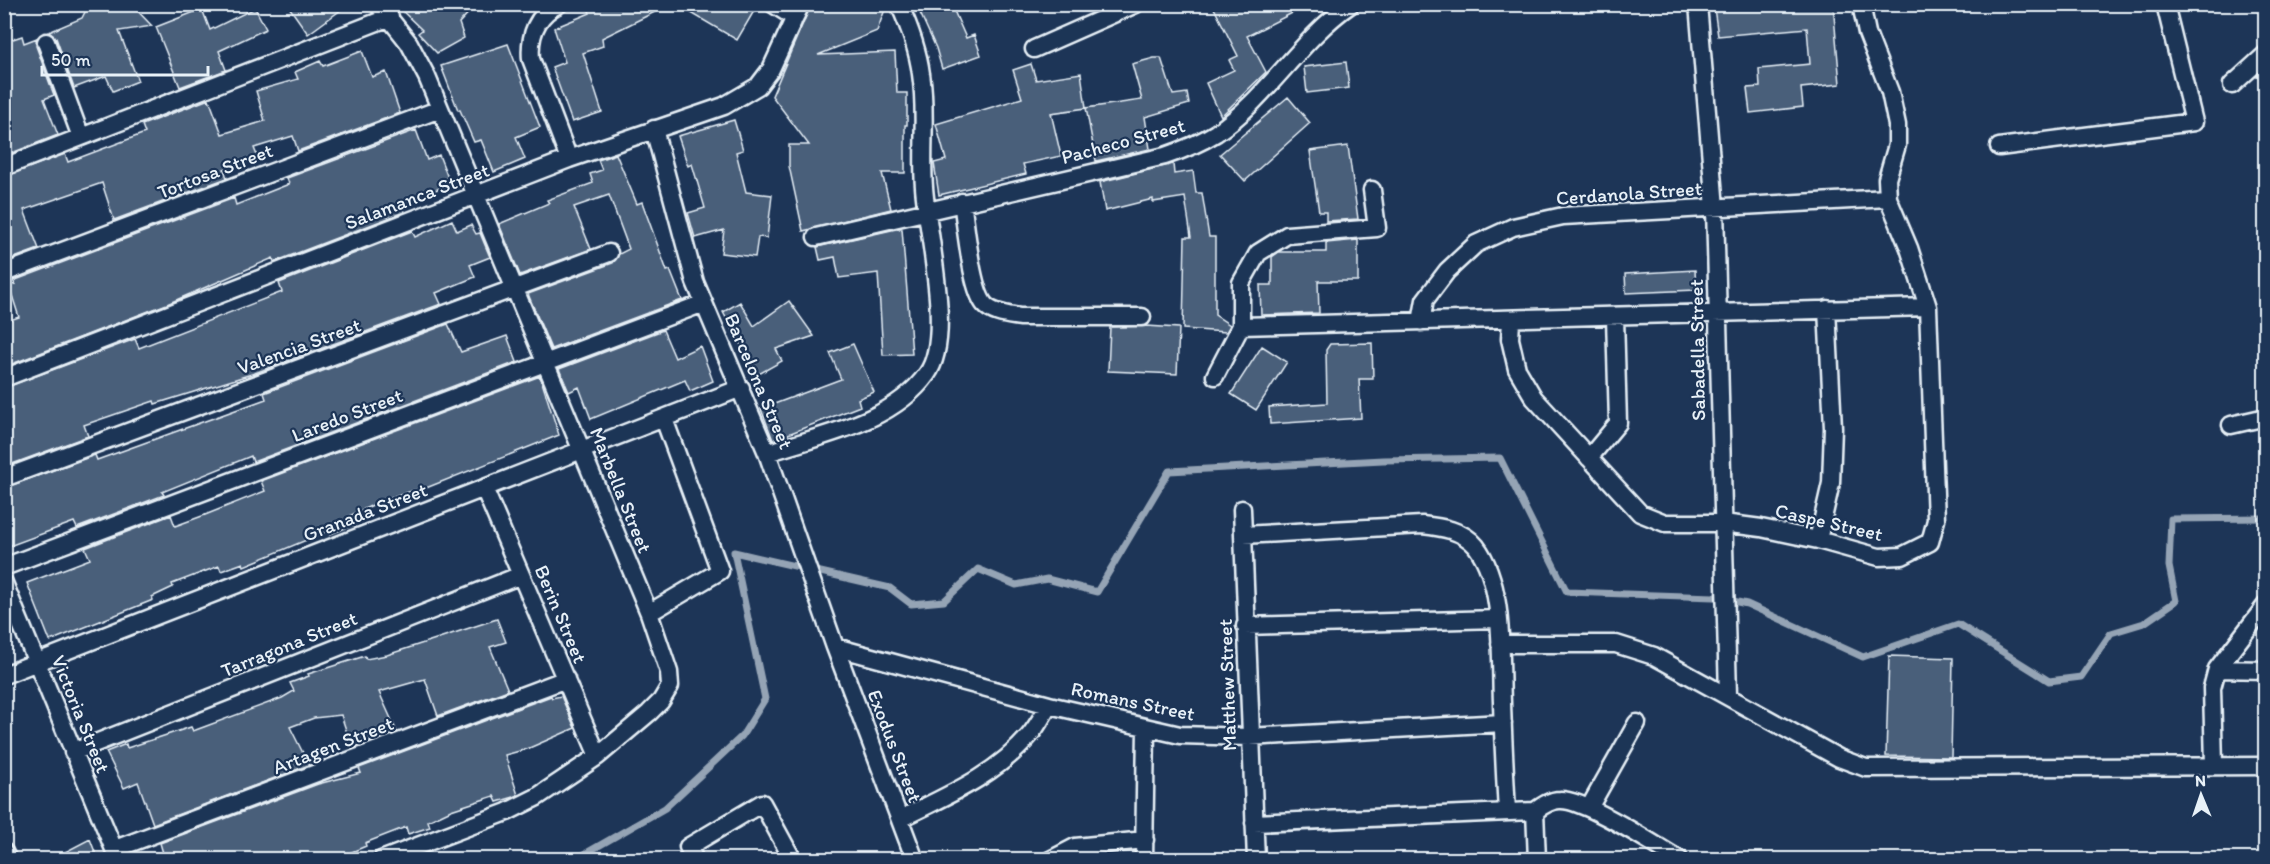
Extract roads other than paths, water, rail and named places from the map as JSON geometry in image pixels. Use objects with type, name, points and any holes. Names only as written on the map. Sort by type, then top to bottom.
[{"type":"street","name":"Marbella Street","points":[[378,4],[409,43],[427,77],[649,614],[668,665],[670,686],[662,701],[598,756],[537,797],[507,812],[381,860]]},
{"type":"street","points":[[559,4],[550,8],[534,27],[530,44],[531,60],[570,159]]},
{"type":"street","points":[[773,4],[798,11]]},
{"type":"street","points":[[767,453],[863,421],[893,407],[910,394],[928,373],[938,350],[939,322],[927,211],[921,72],[914,42],[899,4]]},
{"type":"street","points":[[1034,49],[1136,4]]},
{"type":"street","name":"Pacheco Street","points":[[816,237],[1165,156],[1191,147],[1217,132],[1248,105],[1327,21],[1351,4]]},
{"type":"street","name":"Sabadella Street","points":[[1698,4],[1715,207],[1728,695]]},
{"type":"street","points":[[1861,4],[1867,33],[1890,92],[1897,125],[1897,145],[1887,178],[1888,198]]},
{"type":"street","points":[[1999,147],[2194,122],[2165,4]]},
{"type":"street","name":"Salamanca Street","points":[[4,378],[570,159],[724,106],[758,86],[771,69],[798,11]]},
{"type":"street","points":[[4,167],[390,17]]},
{"type":"street","points":[[46,42],[81,137]]},
{"type":"street","points":[[2232,85],[2265,54]]},
{"type":"street","name":"Tortosa Street","points":[[4,273],[440,109]]},
{"type":"street","name":"Barcelona Street","points":[[654,129],[672,188],[687,255],[704,303],[767,453],[835,647]]},
{"type":"street","points":[[1215,376],[1241,326],[1241,283],[1258,253],[1287,235],[1377,228],[1372,190]]},
{"type":"street","name":"Cerdanola Street","points":[[1421,322],[1425,300],[1447,270],[1476,244],[1513,227],[1563,216],[1888,198]]},
{"type":"street","name":"Caspe Street","points":[[1511,320],[1510,339],[1517,369],[1534,398],[1640,513],[1665,522],[1723,524],[1818,540],[1879,557],[1902,556],[1930,542],[1936,520],[1928,307],[1920,277],[1888,198]]},
{"type":"street","points":[[962,202],[979,295],[986,307],[1001,314],[1020,317],[1142,317]]},
{"type":"street","name":"Valencia Street","points":[[4,478],[609,253]]},
{"type":"street","name":"Laredo Street","points":[[4,567],[704,303]]},
{"type":"street","points":[[1241,326],[1928,307]]},
{"type":"street","points":[[1818,540],[1831,483],[1833,428],[1827,309]]},
{"type":"street","points":[[1589,458],[1618,423],[1615,317]]},
{"type":"street","name":"Granada Street","points":[[4,675],[741,388]]},
{"type":"street","points":[[2231,425],[2265,417]]},
{"type":"street","points":[[649,614],[720,571],[663,419]]},
{"type":"street","name":"Berin Street","points":[[484,488],[598,756]]},
{"type":"street","name":"Matthew Street","points":[[1242,509],[1249,737],[1256,860]]},
{"type":"street","points":[[1243,535],[1422,525],[1443,527],[1462,534],[1475,545],[1485,561],[1493,585],[1498,619],[1506,812]]},
{"type":"street","name":"Tarragona Street","points":[[73,752],[521,575]]},
{"type":"street","name":"Victoria Street","points":[[4,583],[117,854]]},
{"type":"street","points":[[2214,765],[2212,688],[2217,669],[2265,606]]},
{"type":"street","points":[[1245,626],[1498,619]]},
{"type":"street","points":[[1500,644],[1616,644],[1654,656],[1839,758],[1866,768],[2265,766]]},
{"type":"street","name":"Romans Street","points":[[835,647],[1049,705],[1180,735],[1249,737],[1503,723]]},
{"type":"street","name":"Exodus Street","points":[[835,647],[915,860]]},
{"type":"street","points":[[2217,669],[2265,670]]},
{"type":"street","name":"Artagen Street","points":[[117,854],[566,679]]},
{"type":"street","points":[[900,819],[980,778],[1006,759],[1030,735],[1049,705]]},
{"type":"street","points":[[1589,808],[1637,723]]},
{"type":"street","points":[[1144,860],[1146,728]]},
{"type":"street","points":[[1254,823],[1535,811],[1548,802],[1560,800],[1589,808],[1680,860]]},
{"type":"street","points":[[695,860],[688,847],[762,803],[793,860]]},
{"type":"street","points":[[1535,811],[1537,860]]},
{"type":"street","points":[[1050,860],[1076,847],[1145,840]]},
{"type":"street","points":[[4,852],[8,860]]},
{"type":"waterway","points":[[574,860],[665,808],[742,736],[765,699],[734,552],[890,588],[911,604],[944,601],[978,569],[1016,585],[1047,579],[1097,592],[1169,471],[1383,460],[1500,458],[1567,592],[1714,597],[1747,604],[1863,657],[1958,624],[2049,681],[2081,677],[2111,633],[2144,623],[2176,601],[2169,566],[2171,519],[2266,518]]}]
